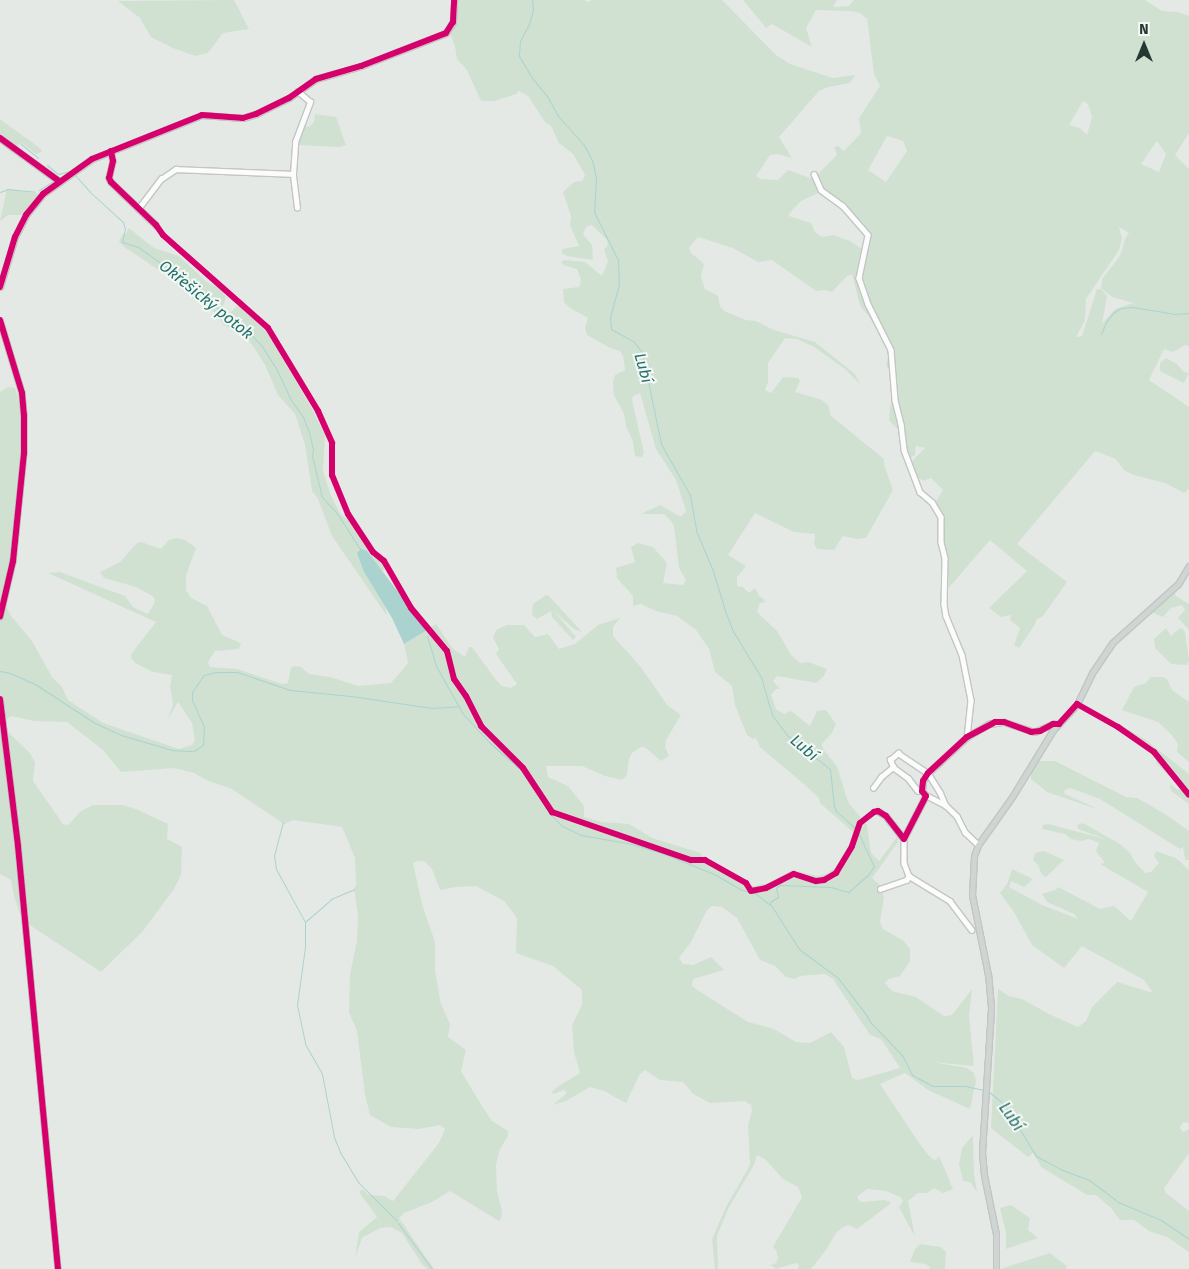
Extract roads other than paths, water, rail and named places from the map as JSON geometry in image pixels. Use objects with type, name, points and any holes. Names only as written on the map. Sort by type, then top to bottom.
[{"type":"main road","points":[[996,1269],[996,1234],[982,1163],[991,1026],[990,994],[971,889],[972,862],[978,845],[1059,724],[1077,704],[1092,673],[1112,643],[1178,584],[1189,566]]},
{"type":"street","points":[[0,287],[14,237],[26,215],[57,180],[92,159],[202,115],[243,118],[256,114],[298,92],[316,79],[361,66],[446,33],[453,22],[454,0]]},
{"type":"street","points":[[297,208],[293,174],[295,142],[310,102],[298,92]]},
{"type":"street","points":[[0,138],[57,180]]},
{"type":"street","points":[[111,151],[113,161],[109,178],[111,182],[156,225]]},
{"type":"street","points":[[138,209],[166,174],[176,169],[293,174]]},
{"type":"street","points":[[814,174],[821,190],[843,206],[868,234],[859,278],[868,304],[891,350],[895,400],[904,436],[904,450],[920,492],[932,502],[941,517],[945,558],[944,604],[946,616],[962,655],[971,700],[967,738]]},
{"type":"street","points":[[0,320],[22,393],[24,415],[24,453],[13,562],[0,617]]},
{"type":"street","points":[[0,699],[18,846],[58,1269]]},
{"type":"street","points":[[972,930],[950,901],[909,876],[904,863],[904,839],[924,793],[923,781],[928,773],[967,738],[995,722],[1004,722],[1034,732],[1053,724],[1059,724]]},
{"type":"street","points":[[946,806],[928,773],[898,753],[890,760],[893,767],[908,778],[918,791],[946,806],[957,817],[965,833],[978,845]]},
{"type":"street","points":[[873,788],[880,777],[893,767]]},
{"type":"street","points":[[878,811],[886,816],[904,839]]},
{"type":"street","points":[[880,889],[906,880],[909,876]]},
{"type":"water","points":[[361,549],[367,551],[427,630],[404,644],[392,618],[364,572],[357,553]]},
{"type":"waterway","name":"Lubí","points":[[532,0],[533,10],[529,24],[520,41],[519,56],[533,79],[547,96],[558,116],[584,145],[592,160],[596,177],[594,212],[618,260],[619,284],[610,317],[611,329],[634,342],[642,352],[661,444],[690,495],[697,533],[713,571],[724,608],[733,631],[761,677],[772,715],[788,736],[830,769],[836,811],[857,830],[874,866],[869,874],[848,892],[830,887],[780,885],[776,888],[778,897],[770,902],[771,905],[799,949],[838,978],[871,1023],[902,1055],[912,1075],[933,1086],[965,1086],[984,1090]]},
{"type":"waterway","name":"Okřešický potok","points":[[21,144],[38,158]]},
{"type":"waterway","name":"Okřešický potok","points":[[47,165],[58,174],[71,171]]},
{"type":"waterway","name":"Okřešický potok","points":[[74,174],[90,192],[123,222],[125,229],[122,242],[138,247],[179,276],[244,327],[262,346],[276,368],[291,400],[303,417],[309,432],[313,450],[312,456],[322,497],[337,513],[360,549]]},
{"type":"waterway","points":[[39,190],[55,180]]},
{"type":"waterway","points":[[0,192],[8,189],[35,192]]},
{"type":"waterway","points":[[1101,334],[1106,322],[1113,313],[1121,308],[1132,307],[1175,314],[1189,313]]},
{"type":"waterway","name":"Okřešický potok","points":[[427,636],[436,666],[463,714],[490,743],[521,770],[550,814],[562,826],[581,835],[632,844],[662,853],[714,874],[742,890],[755,893],[770,905]]},
{"type":"waterway","points":[[0,671],[10,673],[35,684],[93,722],[121,735],[172,750],[194,751],[203,745],[204,727],[192,700],[192,692],[204,675],[216,672],[237,672],[290,690],[351,696],[432,708],[458,706]]},
{"type":"waterway","points":[[283,822],[274,855],[276,869],[305,922],[305,947],[297,1005],[305,1044],[322,1074],[334,1137],[340,1152],[358,1182],[397,1221]]},
{"type":"waterway","points":[[305,922],[331,899],[354,889]]},
{"type":"waterway","name":"Lubí","points":[[988,1091],[1005,1105],[1036,1156],[1062,1170],[1089,1180],[1118,1202],[1161,1220],[1189,1239]]},
{"type":"waterway","points":[[398,1223],[432,1269]]}]
